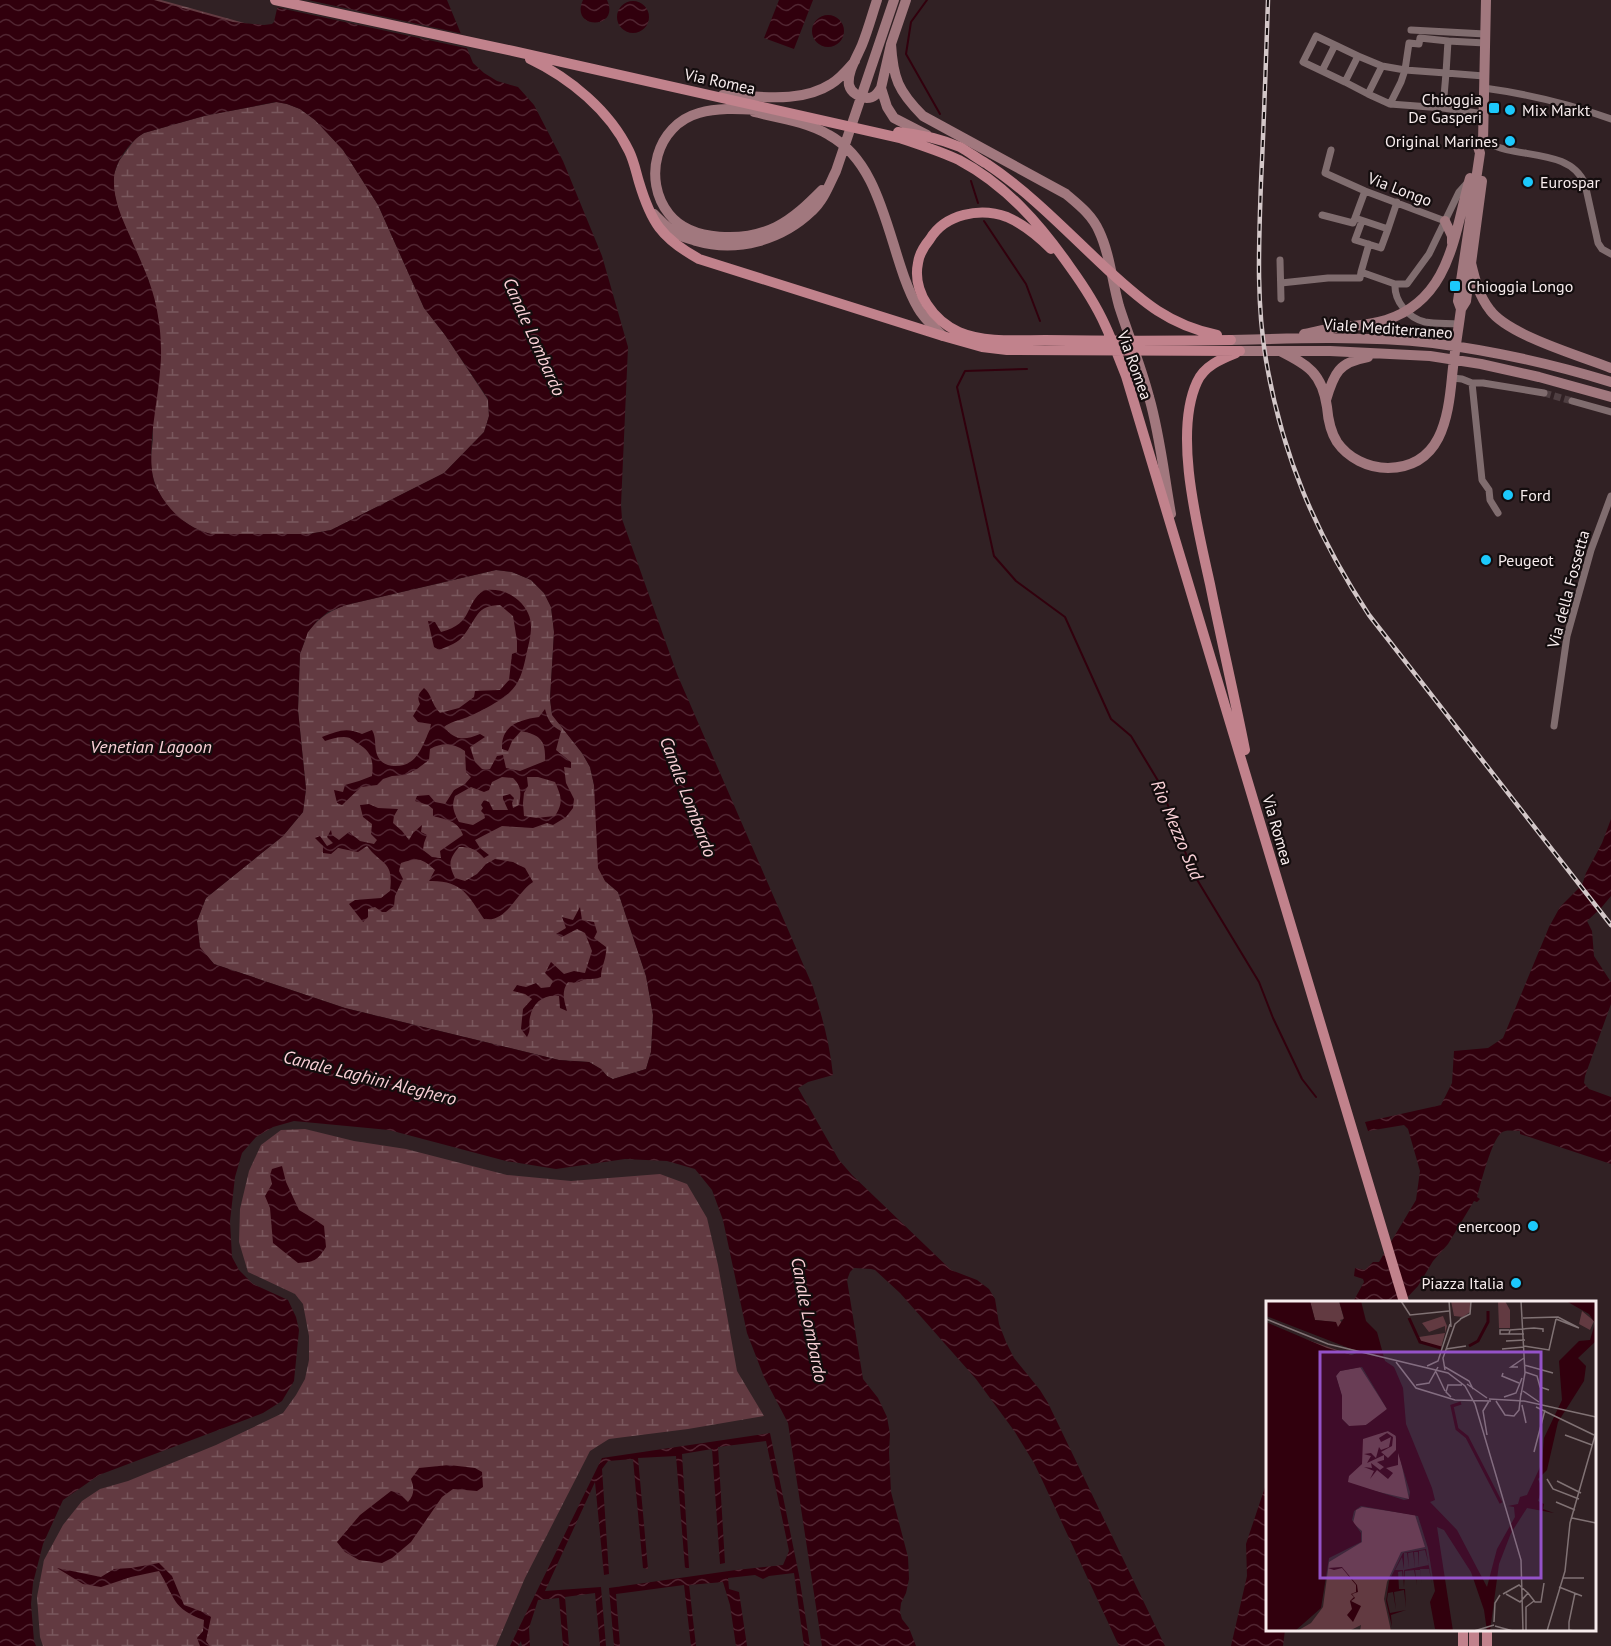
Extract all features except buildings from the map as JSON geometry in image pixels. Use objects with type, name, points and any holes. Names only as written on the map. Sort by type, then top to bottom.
[{"type":"main road","name":"Via Romea","points":[[275,0],[900,138],[933,149],[981,173],[1026,210],[1053,243],[1093,302],[1126,376],[1404,1301]]},
{"type":"main road","points":[[877,0],[849,82],[853,93],[871,98],[881,88],[891,44],[906,0]]},
{"type":"main road","points":[[645,202],[664,225],[680,236],[714,245],[752,243],[778,235],[795,226],[824,197],[838,167],[894,0]]},
{"type":"main road","points":[[1276,351],[1308,367],[1317,375],[1326,400],[1332,434],[1346,452],[1360,462],[1373,466],[1398,467],[1418,460],[1435,444],[1445,423],[1450,402],[1461,309],[1466,301],[1479,209],[1484,114],[1485,0]]},
{"type":"main road","points":[[891,44],[892,66],[897,83],[908,101],[923,116],[1066,194],[1086,211],[1098,229],[1105,246],[1126,329],[1142,369],[1150,399],[1177,549]]},
{"type":"main road","points":[[513,51],[555,73],[578,89],[604,114],[629,152],[652,219],[666,237],[699,259],[982,347],[1007,350],[1232,340]]},
{"type":"main road","points":[[713,95],[769,97],[807,95],[832,84],[855,61]]},
{"type":"main road","points":[[881,88],[887,108],[894,118],[961,148],[1003,175],[1124,285],[1155,310],[1180,325],[1232,340]]},
{"type":"main road","points":[[794,113],[714,110],[698,113],[677,125],[666,136],[658,151],[654,168],[656,188],[661,201],[670,215],[688,229],[710,236],[733,237],[774,228],[792,218],[832,179]]},
{"type":"main road","points":[[742,110],[813,127],[836,140],[854,157],[864,169],[873,188],[907,285],[919,309],[943,336]]},
{"type":"main road","points":[[863,128],[903,132],[937,139]]},
{"type":"main road","points":[[1283,339],[1333,328],[1361,326],[1384,321],[1412,308],[1425,297],[1444,269],[1453,248],[1469,181],[1483,148]]},
{"type":"main road","points":[[1461,309],[1458,301],[1483,148]]},
{"type":"main road","points":[[1074,273],[1047,245],[1024,226],[1005,216],[965,214],[952,218],[932,234],[918,263],[918,286],[928,306],[942,321],[960,332],[978,337],[1097,345]]},
{"type":"main road","points":[[1445,221],[1452,236],[1453,248]]},
{"type":"main road","points":[[1471,263],[1479,291],[1498,320],[1529,336],[1611,368]]},
{"type":"main road","name":"Viale Mediterraneo","points":[[1232,340],[1341,339],[1432,343],[1540,362],[1611,382]]},
{"type":"main road","points":[[1141,345],[1240,351]]},
{"type":"main road","points":[[1240,351],[1217,361],[1198,379],[1190,398],[1187,424],[1188,462],[1194,508],[1252,794]]},
{"type":"main road","name":"Viale Mediterraneo","points":[[1240,351],[1330,351],[1430,356],[1539,377],[1611,397]]},
{"type":"main road","points":[[1326,400],[1331,382],[1339,368],[1358,358],[1386,353]]},
{"type":"street","points":[[1411,30],[1485,38]]},
{"type":"street","points":[[1484,76],[1382,66],[1316,36],[1303,62],[1390,104],[1484,114]]},
{"type":"street","points":[[1390,104],[1405,70],[1409,43],[1419,44],[1420,38],[1448,41],[1485,38]]},
{"type":"street","points":[[1443,108],[1448,41]]},
{"type":"street","points":[[1322,71],[1335,45]]},
{"type":"street","points":[[1345,82],[1358,56]]},
{"type":"street","points":[[1368,94],[1382,66]]},
{"type":"street","points":[[1484,88],[1554,101],[1611,119]]},
{"type":"street","points":[[1483,148],[1504,148],[1560,161],[1576,169],[1585,184],[1598,243],[1602,249],[1611,254]]},
{"type":"street","name":"Via Longo","points":[[1331,150],[1325,172],[1365,191],[1445,221],[1459,192],[1469,181]]},
{"type":"street","points":[[1365,191],[1355,240],[1381,248],[1397,202]]},
{"type":"street","points":[[1323,215],[1353,223],[1358,220],[1388,229]]},
{"type":"street","points":[[1361,272],[1395,284],[1407,284],[1429,254],[1445,221]]},
{"type":"street","points":[[1281,284],[1359,278],[1370,244]]},
{"type":"street","points":[[1280,260],[1281,298]]},
{"type":"street","points":[[1395,284],[1394,291],[1400,303],[1417,319],[1459,324]]},
{"type":"street","points":[[1452,378],[1544,393]]},
{"type":"street","points":[[1472,383],[1482,480],[1489,490],[1490,500],[1498,513]]},
{"type":"street","points":[[1572,401],[1611,412]]},
{"type":"street","name":"Via della Fossetta","points":[[1554,726],[1567,636],[1591,550],[1611,496]]},
{"type":"green space","points":[[0,0],[161,0],[273,31],[122,133],[102,172],[142,470],[155,507],[308,632],[316,622],[346,605],[496,570],[512,572],[531,580],[544,593],[551,607],[554,632],[550,699],[552,714],[590,767],[605,881],[618,892],[646,976],[653,1015],[651,1052],[646,1069],[613,1079],[589,1062],[559,1060],[345,1008],[214,964],[200,948],[197,921],[206,898],[283,836],[303,812],[306,789],[298,710],[300,654],[306,638],[126,938]]},
{"type":"green space","points":[[277,102],[300,109],[315,120],[343,150],[378,205],[424,308],[445,335],[488,400],[489,416],[484,432],[444,473],[331,530],[309,534],[211,534],[189,525],[179,517],[162,498],[156,487],[151,463],[153,439],[149,281],[118,210],[114,191],[114,174],[119,161],[136,138],[144,133],[204,116]]},
{"type":"green space","points":[[305,1129],[354,1141],[406,1149],[507,1175],[571,1181],[660,1174],[687,1184],[707,1218],[737,1371],[764,1416],[609,1439],[590,1451],[525,1578],[496,1646],[43,1646],[40,1637],[37,1597],[44,1560],[63,1525],[82,1501],[100,1489],[128,1481],[216,1445],[283,1413],[305,1379],[309,1360],[309,1336],[303,1304],[295,1294],[248,1272],[239,1242],[240,1209],[249,1171],[261,1145],[281,1130]]},
{"type":"water","name":"Venetian Lagoon","points":[[0,0],[154,0],[233,22],[264,25],[274,22],[279,0],[447,0],[473,63],[497,81],[518,87],[534,105],[563,161],[602,256],[628,347],[622,519],[677,674],[813,987],[830,1053],[833,1075],[808,1082],[798,1088],[839,1160],[852,1175],[951,1270],[977,1280],[989,1289],[995,1299],[999,1324],[1006,1342],[1014,1358],[1048,1403],[1165,1646],[1119,1646],[1034,1463],[1015,1432],[976,1379],[900,1293],[875,1270],[854,1268],[847,1280],[863,1379],[878,1398],[887,1417],[890,1434],[891,1492],[908,1557],[909,1579],[900,1612],[916,1646],[822,1646],[788,1423],[764,1377],[747,1333],[723,1220],[712,1190],[695,1169],[667,1161],[625,1159],[556,1169],[506,1161],[389,1130],[294,1121],[273,1127],[256,1137],[242,1153],[235,1177],[230,1221],[232,1257],[239,1270],[253,1284],[288,1300],[296,1317],[299,1330],[294,1381],[282,1401],[263,1413],[99,1475],[63,1500],[43,1544],[33,1583],[31,1604],[36,1646],[0,1646]],"holes":[[[276,102],[300,109],[315,120],[343,150],[378,205],[424,308],[488,399],[489,416],[484,432],[444,473],[331,530],[309,534],[211,534],[193,527],[177,516],[159,493],[152,473],[153,429],[161,365],[159,322],[150,284],[118,207],[114,178],[117,165],[124,152],[144,133],[204,116]],[[496,570],[512,572],[531,580],[544,593],[551,607],[554,632],[550,699],[552,715],[582,753],[590,767],[594,785],[598,868],[605,881],[618,892],[646,976],[653,1015],[651,1052],[646,1069],[613,1079],[589,1062],[559,1060],[345,1008],[214,964],[200,947],[197,921],[206,898],[283,836],[303,812],[306,789],[298,710],[300,654],[308,632],[328,612],[346,605]]]},
{"type":"water","points":[[583,0],[607,0],[609,10],[607,17],[602,21],[588,21],[583,17],[581,10]]},
{"type":"water","points":[[779,0],[813,0],[794,49],[764,38]]},
{"type":"water","points":[[633,1],[644,6],[649,17],[644,28],[633,33],[622,28],[617,17],[622,6]]},
{"type":"water","points":[[828,15],[839,20],[844,31],[839,42],[828,47],[817,42],[812,31],[817,20]]},
{"type":"water","points":[[484,590],[502,591],[510,594],[524,606],[531,626],[524,666],[516,685],[505,696],[482,710],[444,727],[452,735],[460,738],[480,734],[485,737],[470,747],[475,762],[482,769],[490,769],[497,756],[503,755],[506,768],[520,771],[545,761],[541,740],[521,731],[512,741],[508,751],[502,749],[502,741],[508,729],[513,725],[539,717],[545,709],[550,722],[561,731],[556,750],[571,762],[571,768],[564,767],[566,783],[574,799],[573,808],[566,817],[553,825],[547,823],[533,828],[502,826],[475,840],[480,848],[489,855],[484,858],[470,848],[459,847],[451,858],[451,869],[455,878],[465,881],[495,859],[513,862],[525,868],[533,882],[499,916],[484,919],[468,896],[457,886],[440,881],[429,881],[435,870],[427,863],[416,859],[401,863],[399,871],[403,879],[395,896],[394,906],[386,912],[375,907],[368,909],[368,917],[363,922],[349,904],[355,900],[381,898],[390,891],[390,874],[386,864],[367,846],[358,852],[338,848],[331,854],[323,853],[323,846],[315,838],[320,836],[327,846],[333,843],[327,837],[331,830],[332,835],[339,840],[349,832],[360,841],[374,844],[377,840],[371,834],[372,824],[363,817],[360,805],[369,804],[378,808],[398,809],[393,823],[409,840],[422,825],[421,832],[427,835],[423,850],[432,857],[441,858],[440,851],[463,835],[461,830],[455,823],[433,816],[433,809],[428,805],[415,801],[417,796],[429,795],[435,802],[445,804],[454,790],[465,784],[471,777],[466,772],[465,751],[452,745],[439,745],[430,749],[429,760],[417,769],[405,775],[383,779],[377,785],[361,787],[342,805],[337,803],[334,790],[343,792],[345,785],[372,776],[372,761],[366,749],[350,738],[339,737],[325,741],[322,737],[342,731],[362,734],[372,730],[381,761],[391,766],[402,765],[418,755],[430,729],[431,724],[418,722],[413,716],[420,704],[419,694],[424,688],[440,713],[459,708],[474,697],[475,691],[500,690],[509,680],[512,654],[517,652],[517,641],[513,616],[500,605],[481,610],[464,635],[450,646],[439,650],[434,647],[428,621],[435,622],[441,632],[452,628],[464,619]],"holes":[[[502,777],[513,778],[518,784],[519,805],[513,808],[514,798],[510,794],[503,796],[508,810],[493,810],[489,802],[484,800],[481,811],[485,818],[473,825],[459,822],[453,803],[455,796],[471,787],[484,792],[489,790],[492,782]],[[527,777],[538,777],[555,782],[561,799],[555,816],[536,818],[524,816],[523,803],[524,793],[528,786]]]},
{"type":"water","points":[[1611,819],[1611,896],[1587,921],[1592,931],[1594,956],[1611,982],[1611,1004],[1584,1083],[1589,1089],[1611,1097],[1611,1164],[1520,1134],[1520,1131],[1510,1130],[1501,1133],[1487,1163],[1477,1197],[1480,1199],[1477,1202],[1474,1201],[1448,1244],[1433,1261],[1418,1286],[1404,1301],[1354,1301],[1364,1282],[1363,1279],[1354,1276],[1355,1268],[1365,1270],[1373,1262],[1379,1262],[1416,1200],[1420,1171],[1408,1129],[1404,1125],[1368,1131],[1365,1122],[1441,1105],[1452,1083],[1454,1051],[1488,1048],[1503,1038],[1549,927],[1560,907],[1582,885]]},
{"type":"water","points":[[580,907],[582,920],[594,922],[597,932],[594,938],[606,947],[601,977],[568,982],[564,993],[567,1011],[560,1008],[559,996],[549,996],[540,1000],[531,1012],[527,1037],[521,1029],[523,1009],[532,999],[525,994],[513,991],[517,985],[526,987],[536,983],[541,988],[550,987],[553,981],[545,973],[551,962],[564,974],[574,971],[585,973],[592,951],[585,933],[577,929],[562,937],[556,934],[566,928],[562,917],[573,920]]},
{"type":"water","points":[[282,1166],[286,1182],[299,1210],[324,1226],[326,1247],[312,1261],[298,1263],[273,1243],[270,1208],[265,1196],[272,1184],[270,1175],[272,1169]]},
{"type":"water","points":[[770,1433],[799,1575],[810,1646],[804,1646],[794,1573],[769,1576],[763,1579],[755,1575],[728,1578],[729,1589],[739,1592],[747,1646],[736,1646],[730,1605],[723,1582],[689,1585],[696,1646],[691,1646],[684,1585],[616,1594],[620,1646],[614,1646],[609,1588],[783,1565],[789,1551],[766,1441],[718,1447],[725,1563],[720,1564],[712,1449],[682,1454],[689,1568],[685,1568],[676,1456],[638,1458],[648,1569],[643,1568],[633,1459],[608,1461],[602,1469],[609,1574],[604,1575],[595,1482],[545,1591],[601,1587],[606,1646],[600,1646],[595,1593],[565,1597],[569,1646],[563,1646],[559,1598],[538,1600],[529,1628],[530,1646],[522,1646],[521,1641],[518,1646],[510,1646],[602,1458]]},
{"type":"water","points":[[449,1465],[475,1468],[482,1472],[483,1487],[477,1491],[453,1489],[442,1497],[411,1542],[392,1558],[382,1563],[359,1560],[345,1552],[337,1542],[360,1515],[391,1491],[399,1493],[408,1502],[413,1491],[411,1479],[419,1468]]},
{"type":"water","points":[[1266,1484],[1266,1631],[1285,1631],[1283,1646],[1231,1646],[1247,1576],[1246,1544]]},
{"type":"water","points":[[159,1563],[172,1576],[184,1605],[211,1617],[206,1641],[210,1646],[200,1646],[197,1638],[203,1631],[204,1620],[180,1607],[159,1571],[101,1587],[83,1584],[57,1568],[101,1577],[114,1569]]},
{"type":"pier","points":[[276,0],[308,0],[464,34],[470,49],[275,7]]},
{"type":"waterway","name":"Rio Mezzo Sud","points":[[927,0],[911,22],[906,54],[940,114]]},
{"type":"waterway","name":"Rio Mezzo Sud","points":[[971,181],[978,203]]},
{"type":"waterway","name":"Rio Mezzo Sud","points":[[984,221],[1026,284],[1040,321]]},
{"type":"waterway","name":"Rio Mezzo Sud","points":[[1027,369],[965,371],[957,387],[994,556],[1016,581],[1065,617],[1111,719],[1131,736],[1160,784],[1193,873],[1259,982],[1302,1079],[1316,1097]]},
{"type":"tunnel","points":[[1544,393],[1572,401]]},
{"type":"railway","points":[[1268,0],[1259,293],[1266,360],[1281,429],[1292,461],[1317,524],[1369,615],[1611,925]]},
{"type":"place","name":"Chioggia De Gasperi","points":[[1494,108]]},
{"type":"place","name":"Mix Markt","points":[[1510,110]]},
{"type":"place","name":"Original Marines","points":[[1510,141]]},
{"type":"place","name":"Eurospar","points":[[1528,182]]},
{"type":"place","name":"Chioggia Longo","points":[[1455,286]]},
{"type":"place","name":"Ford","points":[[1508,495]]},
{"type":"place","name":"Peugeot","points":[[1486,560]]},
{"type":"place","name":"enercoop","points":[[1533,1226]]},
{"type":"place","name":"Piazza Italia","points":[[1516,1283]]},
{"type":"water label","name":"Canale Lombardo","points":[[534,337]]},
{"type":"water label","name":"Canale Lombardo","points":[[688,797]]},
{"type":"water label","name":"Canale Laghini Aleghero","points":[[370,1078]]},
{"type":"water label","name":"Canale Lombardo","points":[[809,1320]]}]
